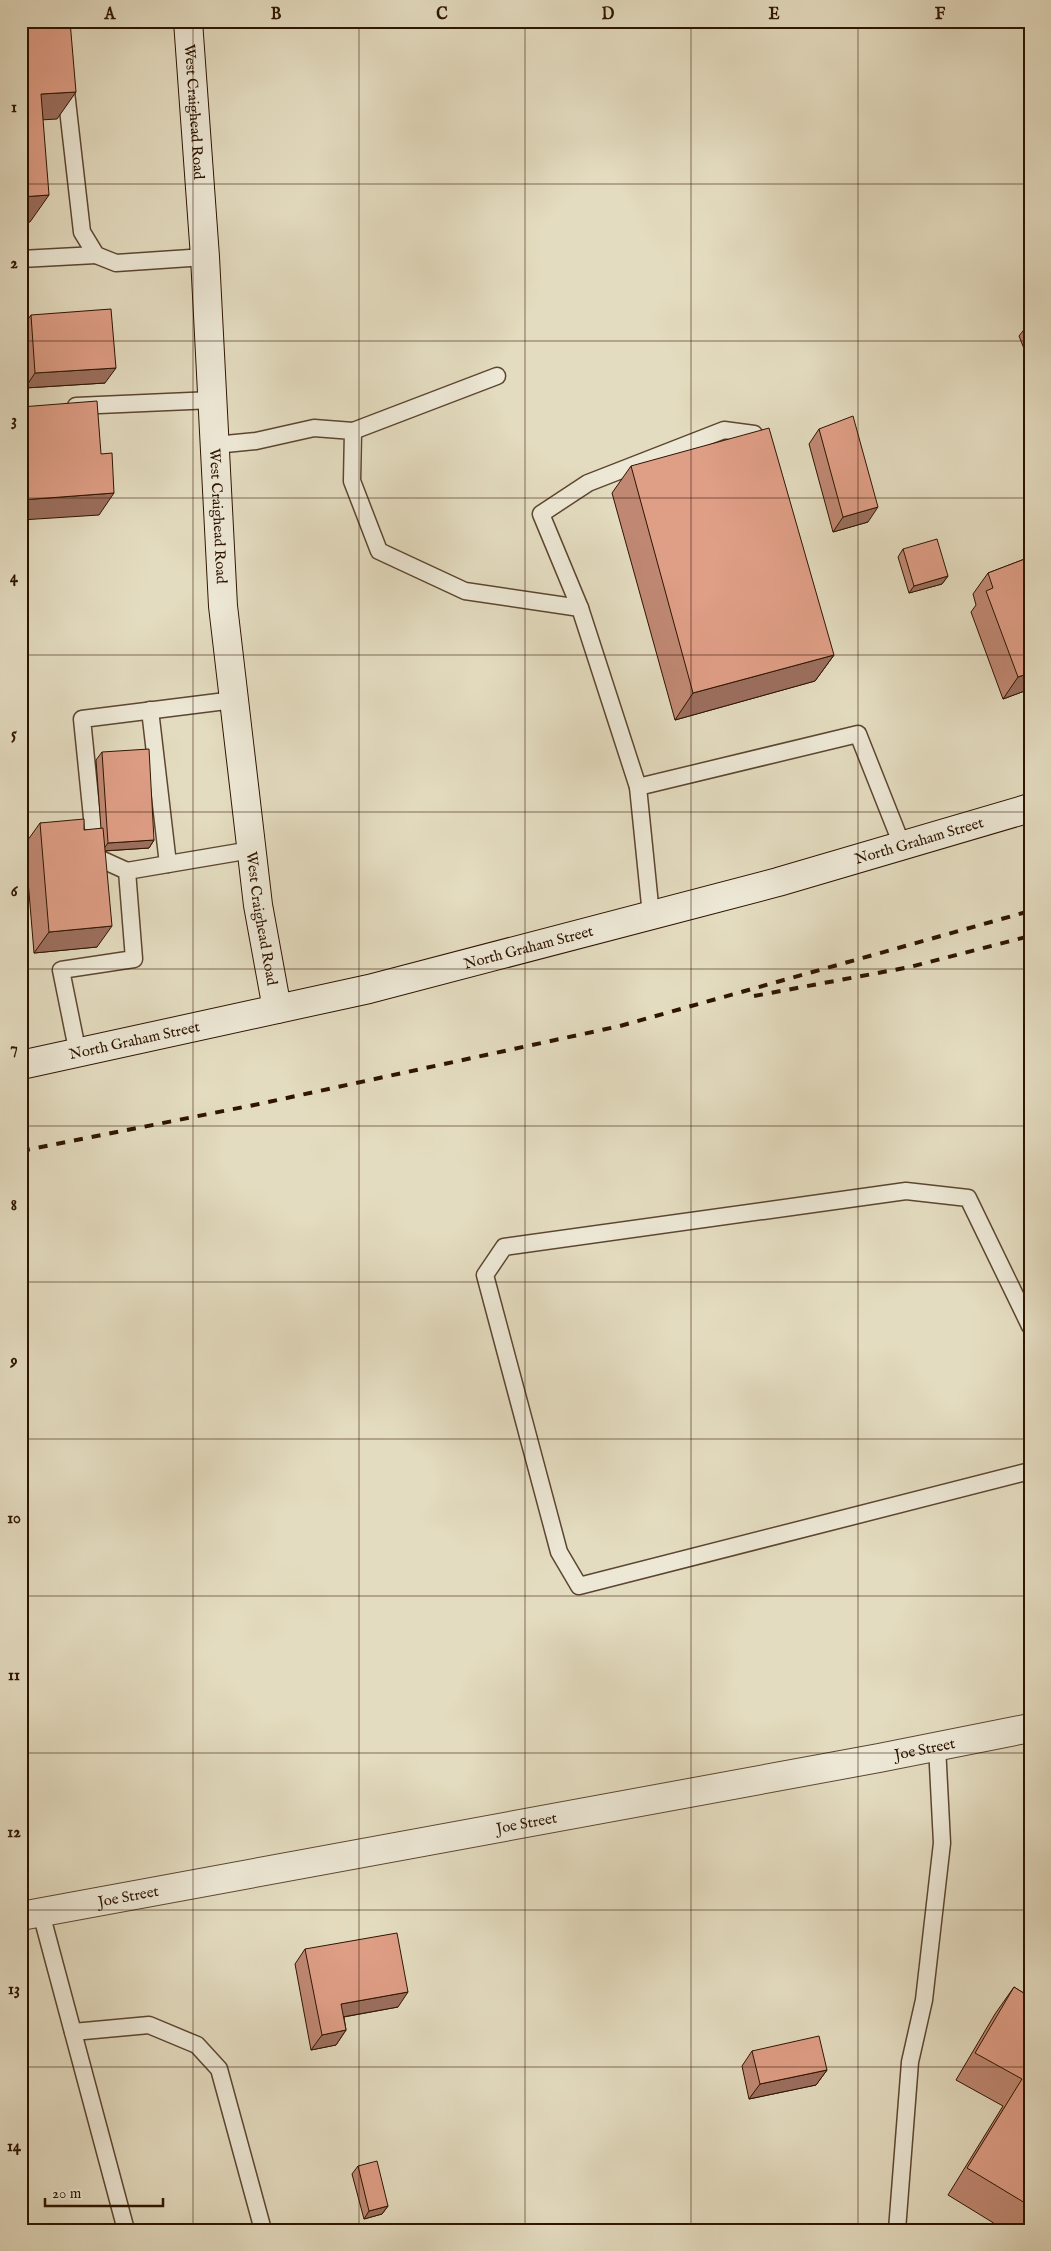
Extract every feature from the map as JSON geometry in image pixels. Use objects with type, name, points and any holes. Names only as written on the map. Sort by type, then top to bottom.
[{"type":"street","name":"West Craighead Road","points":[[188,21],[205,257],[223,606],[258,905],[278,1009]]},
{"type":"street","name":"North Graham Street","points":[[21,1065],[369,989],[778,882],[1030,808]]},
{"type":"street","name":"Joe Street","points":[[31,1914],[1030,1728]]},
{"type":"lane","points":[[64,69],[82,232],[96,255]]},
{"type":"lane","points":[[21,259],[96,255],[116,263],[205,257]]},
{"type":"lane","points":[[215,445],[256,441],[314,428],[352,430],[497,376]]},
{"type":"lane","points":[[60,406],[213,400]]},
{"type":"lane","points":[[352,430],[352,482],[379,550],[465,591],[580,608]]},
{"type":"lane","points":[[651,915],[638,787],[580,608],[541,514],[588,483],[724,430],[754,434],[771,464]]},
{"type":"lane","points":[[234,700],[82,718],[94,805],[96,857],[127,871],[251,850]]},
{"type":"lane","points":[[150,710],[153,800],[168,864]]},
{"type":"lane","points":[[638,787],[858,734],[902,845]]},
{"type":"lane","points":[[78,1054],[61,970],[134,959],[127,871]]},
{"type":"lane","points":[[1030,1326],[968,1198],[906,1191],[504,1247],[485,1275],[559,1552],[579,1586],[1030,1471]]},
{"type":"lane","points":[[898,2230],[910,2062],[924,2000],[942,1843],[938,1746]]},
{"type":"lane","points":[[31,1914],[73,2032],[126,2230]]},
{"type":"lane","points":[[73,2032],[148,2025],[197,2045],[219,2069],[263,2230]]},
{"type":"building","points":[[21,21],[70,21],[76,92],[41,94],[49,195],[21,197]]},
{"type":"building","points":[[111,309],[116,368],[35,373],[31,315]]},
{"type":"building","points":[[21,316],[23,316],[26,351],[21,351]]},
{"type":"building","points":[[97,401],[101,454],[112,453],[114,493],[21,500],[21,407]]},
{"type":"building","points":[[853,416],[878,507],[843,517],[819,429]]},
{"type":"building","points":[[769,428],[834,655],[693,693],[631,466]]},
{"type":"building","points":[[937,539],[948,576],[914,586],[903,549]]},
{"type":"building","points":[[1030,557],[1030,673],[1018,677],[986,591],[993,588],[988,573]]},
{"type":"building","points":[[149,749],[154,840],[108,843],[102,752]]},
{"type":"building","points":[[84,819],[84,830],[103,828],[112,926],[49,932],[40,823]]},
{"type":"building","points":[[397,1933],[408,1992],[341,2004],[346,2030],[322,2035],[305,1949]]},
{"type":"building","points":[[1014,1987],[1030,1997],[1030,2206],[967,2168],[1022,2079],[975,2053]]},
{"type":"building","points":[[819,2036],[827,2070],[760,2084],[752,2051]]},
{"type":"building","points":[[377,2161],[388,2206],[369,2211],[358,2166]]},
{"type":"railway","points":[[21,1151],[259,1104],[620,1026],[1030,911]]},
{"type":"railway","points":[[754,996],[910,967],[1030,936]]}]
